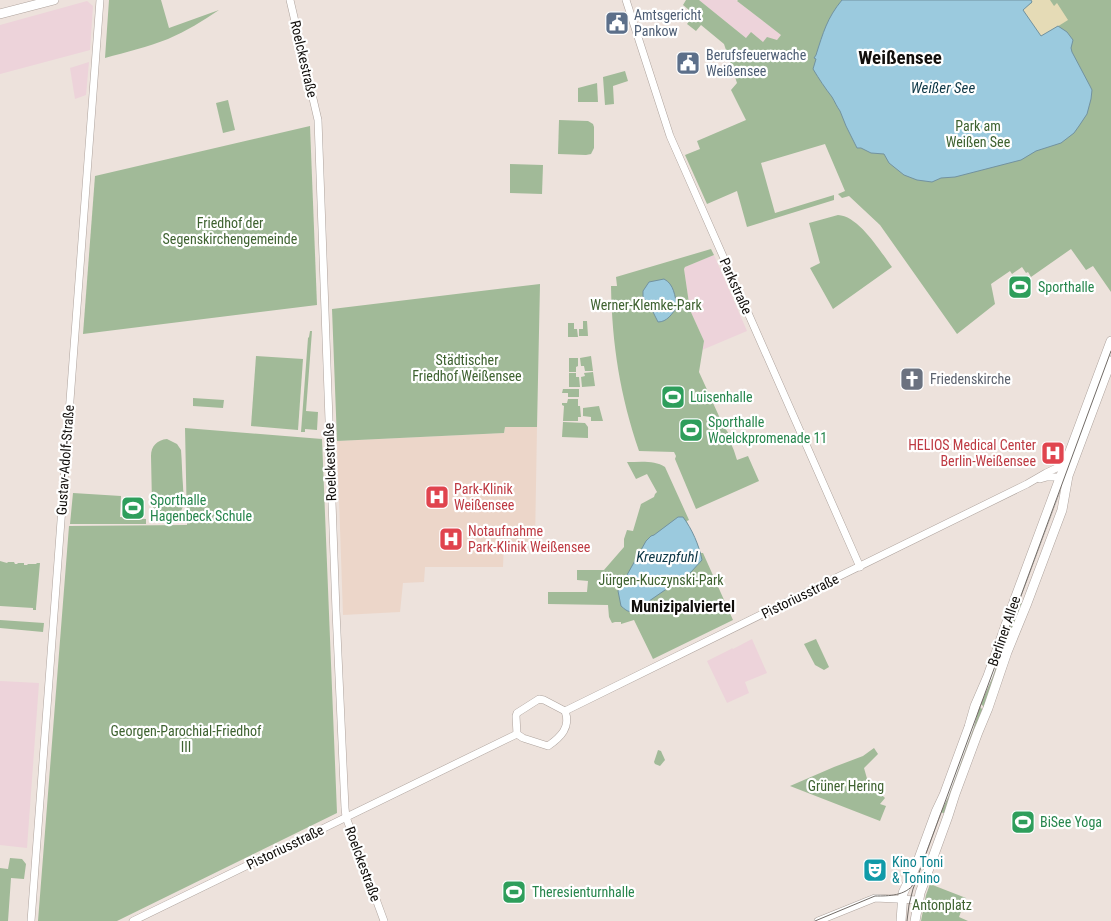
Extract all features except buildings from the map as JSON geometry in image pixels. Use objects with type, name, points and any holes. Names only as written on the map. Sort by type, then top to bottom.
[{"type":"main road","points":[[0,14],[54,0]]},
{"type":"main road","name":"Berliner Allee","points":[[915,921],[918,900],[957,787],[1062,510],[1065,464],[1111,341]]},
{"type":"main road","name":"Berliner Allee","points":[[901,921],[902,899],[906,885],[944,796],[1015,599],[1111,361]]},
{"type":"street","name":"Gustav-Adolf-Straße","points":[[31,921],[100,0]]},
{"type":"street","name":"Roelckestraße","points":[[290,0],[318,120],[341,734],[346,817],[384,921]]},
{"type":"street","name":"Parkstraße","points":[[626,0],[670,136],[860,567]]},
{"type":"street","name":"Pistoriusstraße","points":[[565,711],[860,567],[1065,464]]},
{"type":"street","name":"Pistoriusstraße","points":[[1034,480],[1047,477],[1064,477]]},
{"type":"street","points":[[539,699],[565,711],[567,716],[566,729],[548,746],[516,734],[516,716],[539,699]]},
{"type":"street","name":"Pistoriusstraße","points":[[133,921],[516,734]]},
{"type":"street","points":[[818,921],[874,898],[918,900]]},
{"type":"shaded area","points":[[699,0],[736,0],[781,35],[777,40],[763,42],[746,38]]},
{"type":"shaded area","points":[[87,1],[93,6],[90,50],[0,74],[0,25]]},
{"type":"shaded area","points":[[89,62],[86,95],[75,99],[70,68]]},
{"type":"shaded area","points":[[714,255],[747,331],[702,350],[704,341],[690,310],[684,269]]},
{"type":"shaded area","name":"Park-Klinik Weißensee","points":[[505,427],[537,427],[535,543],[504,543],[503,567],[425,567],[424,582],[403,583],[400,612],[343,615],[337,441],[504,433]]},
{"type":"shaded area","points":[[752,639],[767,673],[745,682],[749,693],[727,703],[707,661]]},
{"type":"shaded area","points":[[0,681],[39,683],[27,848],[0,845]]},
{"type":"green space","points":[[109,0],[161,0],[169,28],[219,10],[194,26],[168,39],[105,58]]},
{"type":"green space","name":"Park am Weißen See","points":[[686,0],[699,0],[746,38],[751,32],[763,42],[767,37],[777,40],[781,35],[738,0],[1111,0],[1111,292],[1093,266],[1086,270],[1071,249],[1031,277],[1022,267],[1012,274],[1010,271],[991,284],[995,304],[957,334],[880,225],[849,196],[842,198],[838,194],[845,191],[825,144],[761,163],[775,213],[834,195],[834,200],[747,227],[737,191],[707,204],[685,155],[700,149],[697,141],[746,120],[731,90],[737,83],[724,44],[701,25],[696,31],[687,24],[694,14],[683,5]]},
{"type":"green space","points":[[625,71],[628,81],[613,86],[614,104],[605,105],[603,77]]},
{"type":"green space","points":[[597,83],[598,102],[578,102],[578,88]]},
{"type":"green space","points":[[228,100],[235,130],[223,133],[216,103]]},
{"type":"green space","points":[[559,120],[588,121],[593,124],[594,148],[591,154],[558,154]]},
{"type":"green space","name":"Friedhof der Segenskirchengemeinde","points":[[310,126],[317,305],[83,334],[95,176]]},
{"type":"green space","points":[[510,164],[543,165],[542,194],[510,193]]},
{"type":"green space","points":[[838,215],[854,221],[868,235],[892,267],[833,309],[810,268],[820,263],[809,223]]},
{"type":"green space","name":"Werner-Klemke-Park","points":[[711,249],[714,255],[684,269],[690,310],[704,341],[699,372],[729,434],[722,437],[730,443],[737,460],[748,456],[759,481],[696,509],[675,459],[674,452],[639,451],[632,430],[618,370],[613,329],[611,286],[617,286],[616,277]]},
{"type":"green space","name":"Städtischer Friedhof Weißensee","points":[[540,284],[537,427],[505,427],[504,433],[337,441],[332,309]]},
{"type":"green space","points":[[583,321],[587,321],[588,336],[579,336],[579,329],[583,329]]},
{"type":"green space","points":[[568,323],[574,323],[574,329],[577,329],[578,337],[568,337]]},
{"type":"green space","points":[[310,331],[312,331],[306,411],[318,412],[317,430],[305,429],[305,432],[301,432],[308,338]]},
{"type":"green space","points":[[256,356],[303,359],[298,430],[251,426]]},
{"type":"green space","points":[[591,356],[593,371],[585,371],[584,366],[581,366],[580,358]]},
{"type":"green space","points":[[569,358],[578,358],[576,372],[569,372]]},
{"type":"green space","points":[[593,372],[595,386],[582,387],[581,377],[585,376],[584,373]]},
{"type":"green space","points":[[569,373],[576,373],[576,377],[579,377],[580,387],[569,387]]},
{"type":"green space","points":[[563,389],[579,389],[579,397],[568,397],[568,393],[562,393]]},
{"type":"green space","points":[[193,398],[224,400],[223,408],[193,406]]},
{"type":"green space","points":[[568,399],[578,399],[581,417],[578,417],[578,421],[563,421],[564,406],[562,403],[567,403]]},
{"type":"green space","points":[[599,406],[603,421],[591,421],[591,417],[583,416],[583,408]]},
{"type":"green space","points":[[563,422],[585,423],[588,427],[588,438],[562,437]]},
{"type":"green space","name":"Georgen-Parochial-Friedhof III","points":[[185,428],[322,439],[337,813],[117,921],[38,921],[69,526],[187,525]]},
{"type":"green space","points":[[167,439],[177,444],[181,450],[184,499],[180,512],[174,517],[168,518],[158,515],[152,504],[151,456],[155,444]]},
{"type":"green space","name":"Jürgen-Kuczynski-Park","points":[[627,462],[652,462],[665,467],[689,520],[687,522],[733,620],[653,659],[634,620],[621,624],[621,622],[612,623],[609,617],[608,605],[548,604],[548,592],[587,592],[588,581],[577,580],[577,570],[604,570],[624,547],[627,530],[633,531],[641,504],[654,497],[657,492],[647,474],[636,479]]},
{"type":"green space","points":[[73,493],[121,496],[120,517],[146,519],[146,524],[70,524]]},
{"type":"green space","points":[[0,561],[14,562],[15,564],[24,563],[24,565],[40,563],[36,610],[33,610],[33,608],[0,606]]},
{"type":"green space","points":[[1016,601],[1024,604],[984,707],[979,702]]},
{"type":"green space","points":[[0,620],[44,623],[43,632],[0,628]]},
{"type":"green space","points":[[816,639],[829,667],[824,670],[815,665],[804,644]]},
{"type":"green space","points":[[979,706],[984,711],[946,814],[938,811]]},
{"type":"green space","name":"Grüner Hering","points":[[874,748],[878,754],[864,768],[868,782],[885,798],[880,804],[886,806],[880,821],[790,786],[863,756]]},
{"type":"green space","points":[[658,750],[661,751],[665,760],[660,766],[654,762]]},
{"type":"green space","points":[[10,858],[22,859],[26,864],[24,879],[11,878],[8,921],[0,921],[0,868],[8,869]]},
{"type":"green space","name":"Antonplatz","points":[[930,884],[966,898],[959,917],[968,921],[921,921]]},
{"type":"sand","points":[[1031,0],[1050,0],[1054,6],[1057,3],[1068,20],[1041,37],[1022,9],[1032,3]]},
{"type":"water","name":"Weißer See","points":[[842,0],[1031,0],[1032,2],[1023,10],[1041,36],[1058,26],[1067,32],[1073,40],[1072,52],[1092,90],[1087,114],[1074,133],[1061,143],[1036,151],[1021,160],[955,177],[941,178],[932,182],[917,180],[904,175],[889,163],[884,154],[871,153],[857,148],[840,111],[813,69],[816,59],[814,58],[826,26]]},
{"type":"water","points":[[664,279],[672,287],[677,307],[667,319],[658,322],[643,297],[643,291],[649,282]]},
{"type":"water","name":"Kreuzpfuhl","points":[[678,517],[683,517],[689,527],[697,543],[702,560],[691,572],[639,608],[628,611],[621,606],[618,591],[646,541]]},
{"type":"tram line","points":[[907,921],[913,889],[1111,351]]},
{"type":"tram line","points":[[815,921],[875,896],[901,893],[914,884]]},
{"type":"place","name":"Amtsgericht Pankow","points":[[617,23]]},
{"type":"place","name":"Berufsfeuerwache Weißensee","points":[[688,63]]},
{"type":"place","name":"Sporthalle","points":[[1020,287]]},
{"type":"place","name":"Friedenskirche","points":[[912,379]]},
{"type":"place","name":"Luisenhalle","points":[[673,397]]},
{"type":"place","name":"Sporthalle Woelckpromenade 11","points":[[691,430]]},
{"type":"place","name":"HELIOS Medical Center Berlin-Weißensee","points":[[1053,453]]},
{"type":"place","name":"Park-Klinik Weißensee","points":[[437,497]]},
{"type":"place","name":"Sporthalle Hagenbeck Schule","points":[[133,508]]},
{"type":"place","name":"Notaufnahme Park-Klinik Weißensee","points":[[451,539]]},
{"type":"place","name":"BiSee Yoga","points":[[1023,822]]},
{"type":"place","name":"Kino Toni & Tonino","points":[[875,870]]},
{"type":"place","name":"Theresienturnhalle","points":[[514,892]]},
{"type":"district","name":"Weißensee","points":[[900,57]]},
{"type":"district","name":"Munizipalviertel","points":[[683,606]]}]
